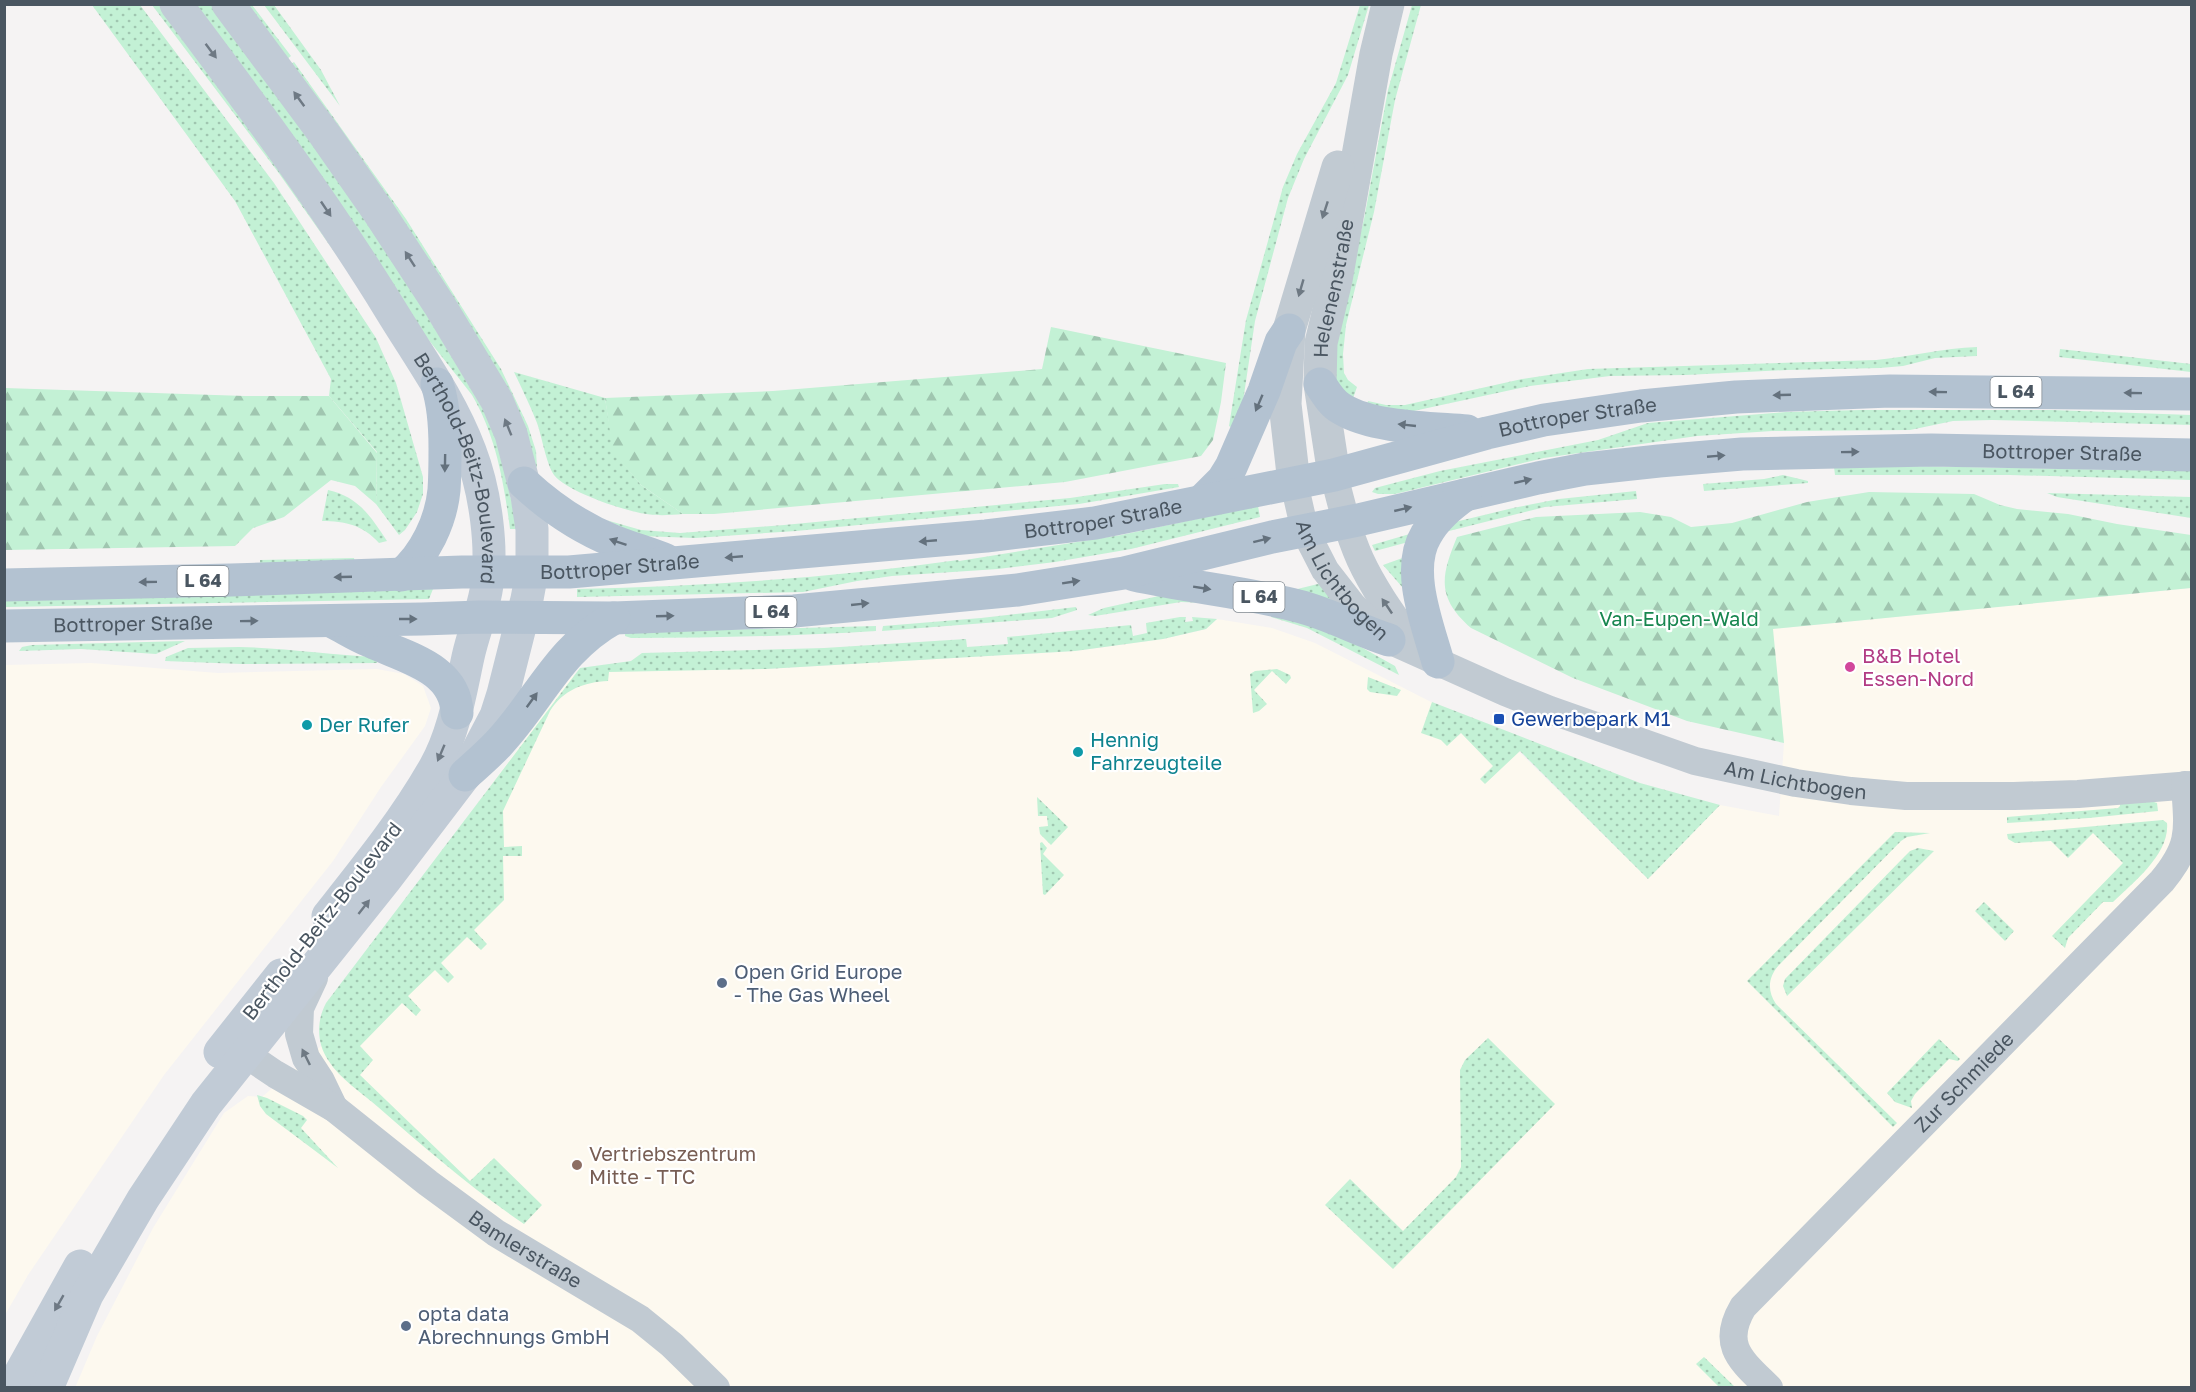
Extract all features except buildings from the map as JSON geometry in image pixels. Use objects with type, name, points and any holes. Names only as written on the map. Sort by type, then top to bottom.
[{"type":"main road","name":"Berthold-Beitz-Boulevard","points":[[47,1388],[87,1295],[143,1199],[206,1104],[236,1048],[398,825],[436,765],[457,713],[468,657],[487,587],[488,551],[485,516],[475,466],[462,431],[437,384],[370,275],[272,130],[176,4]]},
{"type":"main road","name":"Berthold-Beitz-Boulevard","points":[[12,1388],[126,1188],[206,1071],[236,1048],[268,1028],[465,775],[496,716],[523,618],[532,572],[532,529],[524,483],[514,444],[503,415],[475,363],[378,211],[228,4]]},
{"type":"main road","points":[[1202,501],[1223,480],[1231,467],[1264,391],[1281,342],[1289,330]]},
{"type":"main road","points":[[401,575],[416,562],[428,542],[444,492],[445,420],[442,398],[437,384]]},
{"type":"main road","points":[[1320,384],[1336,405],[1356,415],[1383,423],[1487,433]]},
{"type":"main road","name":"Bottroper Straße","points":[[4,585],[584,571],[986,536],[1095,523],[1334,475],[1487,433],[1545,420],[1620,409],[1736,397],[1890,391],[2192,394]]},
{"type":"main road","name":"Bottroper Straße","points":[[4,626],[480,616],[614,618],[794,611],[1018,590],[1124,573],[1466,494],[1585,469],[1742,454],[1931,450],[2192,455]]},
{"type":"main road","points":[[524,483],[543,501],[581,526],[616,542],[673,562]]},
{"type":"main road","points":[[1429,658],[1418,583],[1420,552],[1425,535],[1434,523],[1466,494]]},
{"type":"main road","name":"L 64","points":[[1124,573],[1295,605],[1389,640]]},
{"type":"main road","points":[[465,775],[499,743],[579,642],[614,618]]},
{"type":"main road","points":[[328,620],[427,666],[446,683],[456,700],[457,713]]},
{"type":"street","name":"Helenenstraße","points":[[1346,522],[1334,475],[1319,365],[1376,54],[1388,4]]},
{"type":"street","name":"Helenenstraße","points":[[1293,483],[1285,404],[1289,330],[1345,144],[1376,54]]},
{"type":"street","name":"Am Lichtbogen","points":[[1293,483],[1305,531],[1320,562],[1353,606],[1389,640],[1550,710],[1695,761],[1796,783],[1906,796],[2078,794],[2188,785]]},
{"type":"street","name":"Am Lichtbogen","points":[[1346,522],[1369,577],[1429,658]]},
{"type":"street","name":"Zur Schmiede","points":[[1760,1378],[1739,1354],[1732,1339],[1736,1320],[1743,1307],[2162,882],[2178,858],[2187,836],[2188,785]]},
{"type":"street","name":"Bamlerstraße","points":[[327,953],[304,994],[298,1018],[298,1029],[306,1058],[321,1081],[334,1108]]},
{"type":"street","name":"Bamlerstraße","points":[[236,1048],[334,1108],[486,1226],[640,1319],[716,1388]]},
{"type":"shaded area","points":[[2191,588],[2191,1387],[75,1388],[97,1336],[153,1228],[224,1113],[248,1096],[262,1097],[321,1046],[319,1026],[326,1003],[406,900],[572,676],[605,671],[766,669],[1075,651],[1163,639],[1206,629],[1217,619],[1272,628],[1315,643],[1508,741],[1648,879],[1720,805],[1779,816],[1784,743],[1772,629]]},
{"type":"shaded area","points":[[91,663],[218,673],[377,669],[404,674],[423,686],[431,708],[425,726],[381,787],[333,861],[164,1075],[28,1275],[5,1315],[5,665]]},
{"type":"green space","points":[[92,5],[140,5],[274,183],[376,338],[396,383],[423,477],[423,494],[417,512],[399,535],[376,504],[377,452],[329,396],[331,379],[235,201]]},
{"type":"green space","points":[[152,5],[160,5],[225,90],[340,260],[278,172]]},
{"type":"green space","points":[[192,5],[212,5],[386,247],[494,427],[518,529],[510,529],[502,477],[493,443],[472,395],[409,315]]},
{"type":"green space","points":[[243,5],[252,5],[291,56],[286,60]]},
{"type":"green space","points":[[264,5],[274,5],[321,70],[340,106]]},
{"type":"green space","points":[[1360,5],[1369,5],[1348,75],[1304,159],[1288,198],[1255,321],[1242,408],[1236,430],[1229,426],[1246,320],[1283,187],[1297,154],[1336,83]]},
{"type":"green space","points":[[1412,5],[1421,5],[1395,100],[1374,212],[1346,325],[1344,373],[1348,380],[1357,387],[1351,404],[1336,390],[1335,351],[1364,219],[1388,90]]},
{"type":"green space","points":[[294,62],[406,219],[501,369],[528,426],[536,451],[537,468],[289,65]]},
{"type":"green space","points":[[1051,327],[1226,363],[1213,440],[1201,456],[1065,482],[714,514],[683,514],[641,485],[613,452],[605,398],[773,391],[1042,369]]},
{"type":"green space","points":[[1977,347],[1977,356],[1935,358],[1903,366],[1610,376],[1530,386],[1409,412],[1366,409],[1368,401],[1386,405],[1405,405],[1522,379],[1588,369],[1876,360]]},
{"type":"green space","points":[[2060,349],[2191,364],[2191,372],[2059,357]]},
{"type":"green space","points":[[514,372],[605,398],[614,452],[641,485],[683,514],[651,515],[625,509],[583,494],[561,481],[551,470],[537,423]]},
{"type":"green space","points":[[5,388],[245,396],[329,396],[377,453],[376,504],[355,486],[331,480],[284,517],[253,528],[235,546],[5,550]]},
{"type":"green space","points":[[2052,410],[2191,415],[2192,425],[1992,420],[1953,421],[1910,430],[1772,431],[1697,436],[1544,458],[1395,494],[1372,492],[1375,488],[1440,471],[1598,440],[1648,423],[1786,412]]},
{"type":"green space","points":[[1834,467],[2191,471],[2192,480],[2010,475],[1835,475]]},
{"type":"green space","points":[[1783,475],[1808,481],[1808,483],[1704,491],[1703,484],[1764,479]]},
{"type":"green space","points":[[1178,484],[1179,487],[1079,504],[796,531],[695,538],[641,536],[606,520],[641,530],[680,533],[1070,498]]},
{"type":"green space","points":[[328,490],[339,493],[363,509],[387,541],[379,543],[367,532],[353,525],[322,521]]},
{"type":"green space","points":[[1636,491],[1637,499],[1545,507],[1437,534],[1455,522],[1513,508],[1559,499]]},
{"type":"green space","name":"Van-Eupen-Wald","points":[[1869,492],[1974,494],[2000,505],[2017,509],[2068,514],[2191,535],[2191,588],[1773,629],[1784,743],[1687,721],[1573,678],[1471,628],[1460,617],[1447,596],[1445,575],[1457,537],[1536,517],[1640,512],[1671,517],[1691,527],[1732,523],[1807,502]]},
{"type":"green space","points":[[2047,493],[2191,497],[2191,518],[2057,497]]},
{"type":"green space","points":[[1258,506],[1260,517],[1131,549],[1055,562],[998,569],[892,576],[803,592],[577,597],[577,589],[768,580],[959,561],[1121,535]]},
{"type":"green space","points":[[1413,533],[1412,541],[1375,551],[1372,545]]},
{"type":"green space","points":[[1408,556],[1403,588],[1383,565]]},
{"type":"green space","points":[[354,558],[355,563],[260,565],[260,560]]},
{"type":"green space","points":[[1322,583],[1337,602],[1285,592]]},
{"type":"green space","points":[[433,589],[429,599],[5,607],[4,599]]},
{"type":"green space","points":[[1168,594],[1207,603],[1181,602],[1095,616],[1088,615],[1104,608]]},
{"type":"green space","points":[[1076,607],[1077,610],[1052,618],[882,631],[883,626]]},
{"type":"green space","points":[[1270,609],[1352,642],[1395,666],[1399,675],[1307,628],[1271,617]]},
{"type":"green space","points":[[1186,617],[1185,622],[1193,621],[1192,617],[1217,619],[1206,629],[1163,639],[1075,651],[766,669],[609,672],[608,681],[583,685],[561,698],[550,711],[503,811],[504,847],[522,846],[522,856],[503,856],[504,900],[474,930],[487,944],[481,950],[467,937],[441,963],[454,977],[448,983],[435,970],[408,996],[421,1010],[416,1016],[402,1003],[360,1046],[373,1060],[360,1075],[470,1181],[494,1158],[542,1205],[524,1224],[431,1153],[339,1073],[324,1053],[319,1025],[326,1003],[580,668],[631,661],[642,653],[824,648],[966,639],[967,647],[1008,644],[1007,637],[1131,625],[1133,636],[1147,633],[1146,623]]},
{"type":"green space","points":[[876,626],[876,631],[815,634],[662,638],[625,636],[625,633],[640,632]]},
{"type":"green space","points":[[185,641],[156,654],[81,649],[19,651],[22,647],[32,645]]},
{"type":"green space","points":[[239,647],[377,657],[377,663],[241,664],[165,661],[166,657],[188,648]]},
{"type":"green space","points":[[1277,669],[1290,675],[1291,678],[1286,684],[1272,671],[1254,690],[1267,704],[1253,713],[1250,674],[1255,671]]},
{"type":"green space","points":[[1368,677],[1401,690],[1397,696],[1370,692],[1367,689]]},
{"type":"green space","points":[[1432,702],[1640,783],[1720,805],[1648,879],[1520,751],[1485,784],[1480,779],[1493,766],[1461,733],[1447,746],[1441,740],[1421,733]]},
{"type":"green space","points":[[1037,797],[1068,827],[1051,845],[1040,834],[1039,827],[1048,826],[1047,816],[1038,816]]},
{"type":"green space","points":[[2120,801],[2151,801],[2157,803],[2158,811],[2007,823],[2007,817],[2118,808]]},
{"type":"green space","points":[[2163,820],[2167,823],[2166,835],[2157,857],[2140,877],[2113,902],[2103,902],[2068,938],[2065,948],[2052,936],[2123,863],[2093,833],[2068,858],[2051,841],[2015,843],[2008,839],[2007,834]]},
{"type":"green space","points":[[1895,832],[1930,833],[1907,837],[1901,841],[1779,965],[1770,984],[1771,994],[1776,1004],[1897,1123],[1893,1127],[1747,981]]},
{"type":"green space","points":[[1042,842],[1047,848],[1043,854],[1064,875],[1045,895],[1043,894],[1040,843]]},
{"type":"green space","points":[[1918,848],[1934,851],[1787,996],[1783,986],[1785,979],[1910,851]]},
{"type":"green space","points":[[1984,902],[2014,931],[2005,941],[1975,911]]},
{"type":"green space","points":[[1488,1038],[1555,1104],[1393,1269],[1325,1205],[1350,1179],[1403,1231],[1456,1177],[1461,1167],[1460,1070],[1465,1060]]},
{"type":"green space","points":[[1939,1039],[1960,1059],[1958,1061],[1949,1059],[1915,1094],[1911,1101],[1912,1108],[1895,1102],[1887,1093]]},
{"type":"green space","points":[[257,1095],[303,1116],[307,1120],[301,1128],[338,1168],[266,1114],[260,1106]]},
{"type":"green space","points":[[1704,1357],[1735,1387],[1719,1387],[1696,1364]]},
{"type":"place","name":"B&B Hotel Essen-Nord","points":[[1850,667]]},
{"type":"place","name":"Gewerbepark M1","points":[[1499,719]]},
{"type":"place","name":"Der Rufer","points":[[307,725]]},
{"type":"place","name":"Hennig Fahrzeugteile","points":[[1078,752]]},
{"type":"place","name":"Open Grid Europe - The Gas Wheel","points":[[722,983]]},
{"type":"place","name":"Vertriebszentrum Mitte - TTC","points":[[577,1165]]},
{"type":"place","name":"opta data Abrechnungs GmbH","points":[[406,1326]]}]
